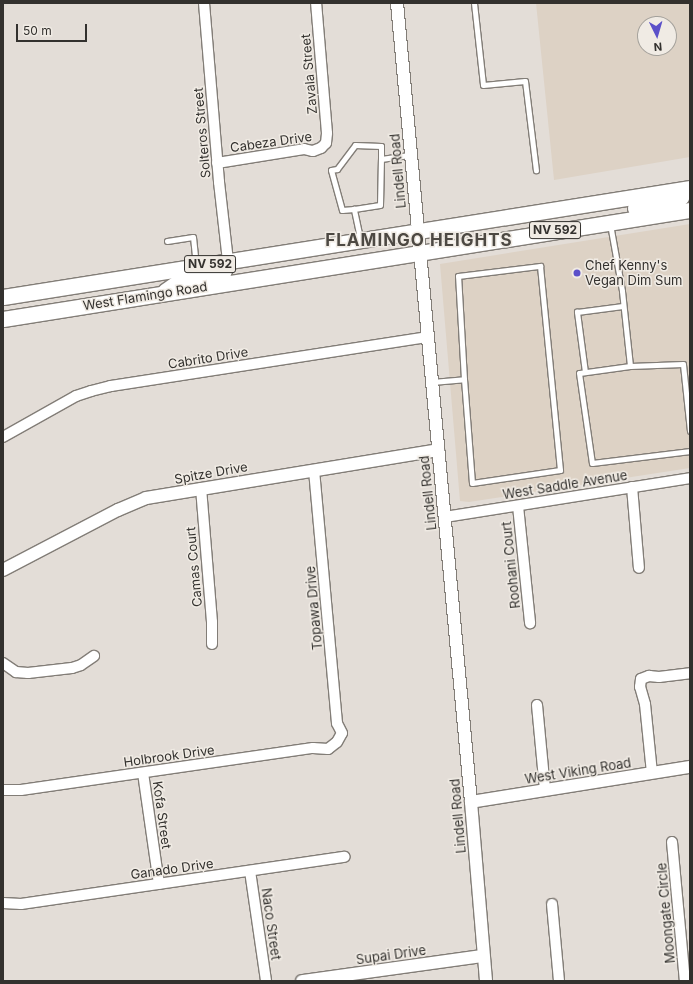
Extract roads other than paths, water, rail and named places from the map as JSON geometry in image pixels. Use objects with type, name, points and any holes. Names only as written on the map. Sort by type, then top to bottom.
[{"type":"main road","name":"West Flamingo Road","points":[[3,297],[687,188]]},
{"type":"main road","points":[[610,222],[638,207],[678,198],[687,188]]},
{"type":"main road","name":"West Flamingo Road","points":[[3,319],[690,210]]},
{"type":"main road","points":[[233,282],[241,270],[259,266],[283,252]]},
{"type":"main road","points":[[163,293],[182,279],[223,272],[228,261]]},
{"type":"street","name":"Solteros Street","points":[[204,3],[217,163],[228,261]]},
{"type":"street","name":"Zavala Street","points":[[316,3],[327,133],[326,143]]},
{"type":"street","name":"Lindell Road","points":[[397,3],[471,802],[486,981]]},
{"type":"street","name":"Cabeza Drive","points":[[217,163],[304,149],[312,151],[321,148],[326,143]]},
{"type":"street","name":"Cabrito Drive","points":[[3,437],[76,396],[111,386],[428,337]]},
{"type":"street","name":"Spitze Drive","points":[[3,570],[118,510],[146,498],[438,450]]},
{"type":"street","name":"Topawa Drive","points":[[314,470],[338,723],[342,733],[337,742]]},
{"type":"street","name":"West Saddle Avenue","points":[[445,517],[690,478]]},
{"type":"street","points":[[632,487],[640,568]]},
{"type":"street","name":"Camas Court","points":[[201,488],[212,622],[212,644]]},
{"type":"street","name":"Roohani Court","points":[[518,506],[530,623]]},
{"type":"street","points":[[3,663],[16,672],[28,673],[72,668],[81,665],[94,656]]},
{"type":"street","points":[[652,773],[645,704],[640,687],[641,679],[649,676],[659,677],[690,673]]},
{"type":"street","points":[[536,704],[545,790]]},
{"type":"street","name":"Holbrook Drive","points":[[3,790],[22,790],[314,748],[328,749],[337,742]]},
{"type":"street","name":"West Viking Road","points":[[471,802],[690,767]]},
{"type":"street","name":"Kofa Street","points":[[143,773],[159,884]]},
{"type":"street","name":"Moongate Circle","points":[[672,842],[685,981]]},
{"type":"street","name":"Ganado Drive","points":[[3,903],[22,904],[345,857]]},
{"type":"street","name":"Naco Street","points":[[250,871],[266,981]]},
{"type":"street","points":[[552,904],[559,981]]},
{"type":"street","name":"Supai Drive","points":[[302,981],[483,956]]},
{"type":"lane","points":[[474,3],[483,85],[525,81],[536,170]]},
{"type":"lane","points":[[355,145],[381,146],[381,159],[380,204],[342,210],[331,170],[337,169],[355,145]]},
{"type":"lane","points":[[381,159],[411,155]]},
{"type":"lane","points":[[354,209],[360,240]]},
{"type":"lane","points":[[610,222],[623,306],[630,366]]},
{"type":"lane","points":[[167,241],[193,237],[196,266]]},
{"type":"lane","points":[[540,266],[560,470],[472,483],[464,379],[458,276],[540,266]]},
{"type":"lane","points":[[585,372],[577,312],[623,306]]},
{"type":"lane","points":[[690,431],[683,364],[630,366],[580,373],[592,463],[690,451]]},
{"type":"lane","points":[[432,382],[464,379]]},
{"type":"place","name":"Chef Kenny's Vegan Dim Sum","points":[[577,273]]},
{"type":"district","name":"FLAMINGO HEIGHTS","points":[[419,241]]}]
